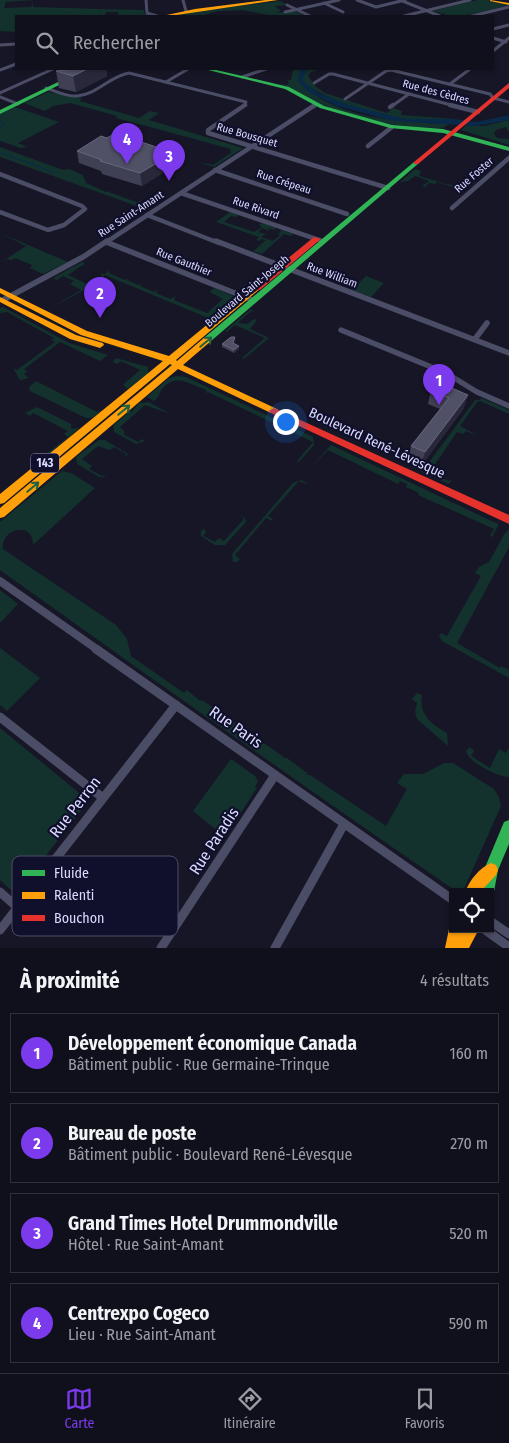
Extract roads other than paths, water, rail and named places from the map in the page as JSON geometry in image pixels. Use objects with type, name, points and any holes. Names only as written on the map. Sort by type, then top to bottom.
[{"type":"main road","points":[[168,15],[271,0]]},
{"type":"main road","points":[[492,0],[509,5]]},
{"type":"main road","points":[[48,88],[81,70]]},
{"type":"main road","points":[[0,111],[87,70]]},
{"type":"main road","points":[[211,70],[287,88],[316,105],[392,127],[461,122],[509,148]]},
{"type":"main road","name":"Boulevard Saint-Joseph","points":[[0,500],[250,299],[492,96],[509,78]]},
{"type":"main road","name":"Boulevard Saint-Joseph","points":[[492,96],[509,86]]},
{"type":"main road","name":"Boulevard Saint-Joseph","points":[[320,240],[347,214],[384,187]]},
{"type":"main road","name":"Boulevard René-Lévesque","points":[[4,296],[84,334],[171,363],[509,520]]},
{"type":"main road","name":"Boulevard Saint-Joseph","points":[[0,514],[171,363]]},
{"type":"main road","points":[[489,888],[491,870],[509,827]]},
{"type":"main road","points":[[474,888],[491,870]]},
{"type":"main road","points":[[453,948],[456,933]]},
{"type":"main road","points":[[460,948],[469,933]]},
{"type":"street","points":[[146,0],[147,13],[154,15]]},
{"type":"street","points":[[183,0],[186,11]]},
{"type":"street","points":[[285,12],[339,0]]},
{"type":"street","points":[[357,0],[374,7],[402,0],[437,15]]},
{"type":"street","points":[[408,15],[470,0]]},
{"type":"street","points":[[324,4],[343,12]]},
{"type":"street","points":[[287,5],[308,15]]},
{"type":"street","points":[[475,15],[509,5]]},
{"type":"street","points":[[494,29],[509,25]]},
{"type":"street","points":[[494,38],[509,43]]},
{"type":"street","points":[[494,50],[509,38]]},
{"type":"street","points":[[0,46],[15,44]]},
{"type":"street","points":[[0,70],[15,64]]},
{"type":"street","points":[[0,92],[51,70]]},
{"type":"street","points":[[166,82],[186,70]]},
{"type":"street","points":[[242,77],[263,70]]},
{"type":"street","points":[[345,99],[389,70],[450,84],[509,102]]},
{"type":"street","points":[[450,84],[469,70]]},
{"type":"street","name":"Rue Bousquet","points":[[48,88],[72,95],[80,95],[127,73],[245,102],[244,106],[207,132],[384,187]]},
{"type":"street","name":"Rue des Cèdres","points":[[314,84],[330,74],[368,83],[409,94],[461,122]]},
{"type":"street","points":[[390,107],[409,94]]},
{"type":"street","points":[[0,97],[16,103]]},
{"type":"street","name":"Rue Saint-Amant","points":[[4,296],[79,260],[316,105]]},
{"type":"street","points":[[368,146],[392,127]]},
{"type":"street","name":"Rue Foster","points":[[452,208],[509,158]]},
{"type":"street","name":"Rue Crépeau","points":[[215,170],[347,214]]},
{"type":"street","points":[[0,174],[82,206],[85,209],[82,213],[57,229],[50,231],[43,230],[0,212]]},
{"type":"street","name":"Rue Rivard","points":[[181,193],[320,240]]},
{"type":"street","name":"Rue William","points":[[147,215],[509,352]]},
{"type":"street","name":"Rue Gauthier","points":[[106,242],[250,299]]},
{"type":"street","points":[[475,339],[487,323]]},
{"type":"street","points":[[341,330],[443,372],[477,392],[509,406]]},
{"type":"street","name":"Rue Paris","points":[[0,581],[449,897]]},
{"type":"street","name":"Rue Perron","points":[[57,856],[176,705]]},
{"type":"street","points":[[0,717],[103,798]]},
{"type":"street","name":"Rue Paradis","points":[[178,922],[275,775]]},
{"type":"street","points":[[275,948],[344,824]]},
{"type":"street","points":[[0,892],[12,903]]},
{"type":"street","name":"Rue Perron","points":[[0,930],[12,914]]},
{"type":"street","points":[[494,923],[509,934]]},
{"type":"street","points":[[490,933],[509,947]]},
{"type":"street","name":"Rue Paradis","points":[[161,948],[169,936]]},
{"type":"water","points":[[301,70],[307,70],[303,76],[303,81],[318,93],[349,105],[405,119],[455,119],[476,122],[509,115],[509,120],[476,126],[394,121],[337,106],[307,91],[298,80]]},
{"type":"waterway","points":[[0,120],[3,123],[0,129]]},
{"type":"waterway","points":[[0,152],[55,173]]},
{"type":"place","name":"Centrexpo Cogeco","points":[[127,164]]},
{"type":"place","name":"Grand Times Hotel Drummondville","points":[[169,181]]},
{"type":"place","name":"Bureau de poste","points":[[100,318]]},
{"type":"place","name":"Développement économique Canada","points":[[439,405]]}]
